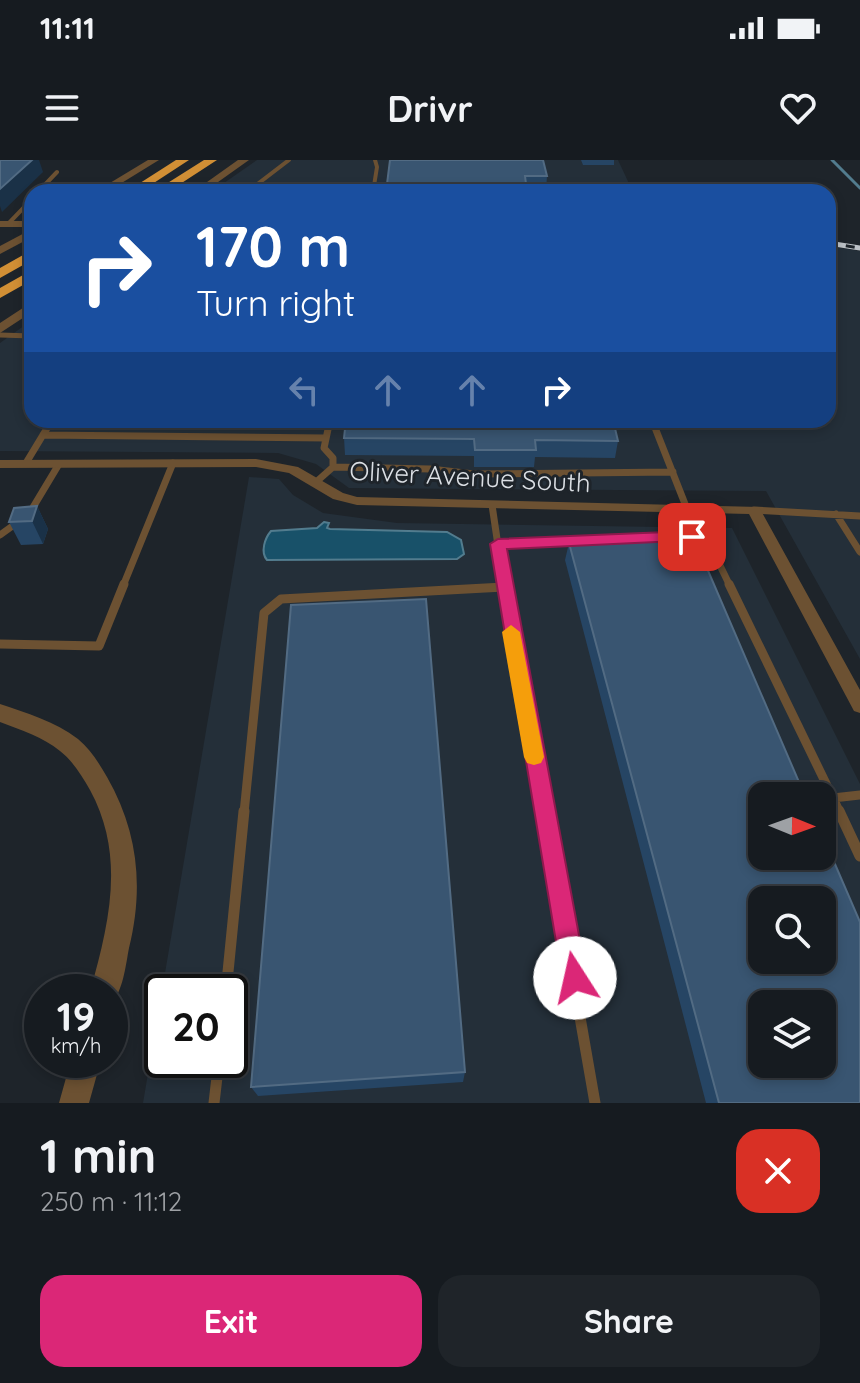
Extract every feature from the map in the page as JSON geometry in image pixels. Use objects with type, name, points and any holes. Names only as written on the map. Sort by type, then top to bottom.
[{"type":"highway","points":[[145,184],[184,160]]},
{"type":"highway","points":[[174,184],[212,160]]},
{"type":"highway","points":[[0,274],[24,259]]},
{"type":"highway","points":[[0,294],[24,279]]},
{"type":"street","points":[[114,184],[154,160]]},
{"type":"street","points":[[210,184],[244,160]]},
{"type":"street","points":[[0,251],[24,237]]},
{"type":"street","points":[[0,332],[24,312]]},
{"type":"street","name":"Oliver Avenue South","points":[[0,464],[277,466],[293,470],[338,496],[357,501],[754,510]]},
{"type":"street","points":[[754,510],[860,706]]},
{"type":"street","points":[[0,713],[68,744],[95,777],[115,817],[126,860],[124,920],[109,974]]},
{"type":"street","points":[[74,1103],[81,1078]]},
{"type":"lane","points":[[258,184],[289,160]]},
{"type":"lane","points":[[374,184],[375,160]]},
{"type":"lane","points":[[46,184],[57,172]]},
{"type":"lane","points":[[4,224],[24,206]]},
{"type":"lane","points":[[0,332],[24,335]]},
{"type":"lane","points":[[26,463],[47,428]]},
{"type":"lane","points":[[328,428],[324,448],[333,458],[333,467]]},
{"type":"lane","points":[[655,428],[687,509]]},
{"type":"lane","points":[[43,435],[326,438]]},
{"type":"lane","points":[[0,644],[99,646],[173,463]]},
{"type":"lane","points":[[0,535],[32,512],[59,464]]},
{"type":"lane","points":[[315,483],[333,467],[474,474],[673,472]]},
{"type":"lane","points":[[492,505],[595,1103]]},
{"type":"lane","points":[[754,510],[860,516]]},
{"type":"lane","points":[[836,514],[860,552]]},
{"type":"lane","points":[[498,544],[692,537],[710,545],[825,782]]},
{"type":"lane","points":[[228,974],[264,613],[281,599],[504,587]]},
{"type":"lane","points":[[836,798],[860,795]]},
{"type":"lane","points":[[836,804],[860,856]]},
{"type":"lane","points":[[214,1103],[217,1078]]},
{"type":"shaded area","points":[[257,160],[618,160],[629,184],[222,184]]},
{"type":"shaded area","points":[[836,247],[860,251],[860,659],[766,491],[349,488],[316,464],[278,453],[0,451],[0,343],[24,326],[24,428],[836,428]]},
{"type":"shaded area","points":[[249,477],[279,479],[293,495],[323,513],[397,523],[732,528],[860,784],[860,1103],[143,1103],[147,1078],[248,1078],[248,974],[165,974]]},
{"type":"water","points":[[324,522],[329,523],[327,528],[330,529],[447,532],[461,540],[464,554],[457,559],[267,560],[265,557],[264,545],[271,531],[317,528]]},
{"type":"building","points":[[0,160],[32,160],[0,189]]},
{"type":"building","points":[[390,160],[543,160],[547,176],[525,176],[526,184],[387,184]]},
{"type":"building","points":[[345,428],[615,428],[618,441],[535,440],[536,450],[475,450],[474,439],[344,438]]},
{"type":"building","points":[[37,506],[32,521],[9,522],[14,508]]},
{"type":"building","points":[[694,538],[799,782],[748,782],[748,870],[836,870],[836,866],[860,922],[860,1103],[719,1103],[569,543]]},
{"type":"building","points":[[426,599],[465,1072],[251,1087],[291,605]]},
{"type":"waterway","points":[[832,160],[860,188]]},
{"type":"railway","points":[[836,244],[860,248]]},
{"type":"slow traffic","points":[[511,632],[534,757]]},
{"type":"route","points":[[575,978],[498,544],[692,537]]}]
